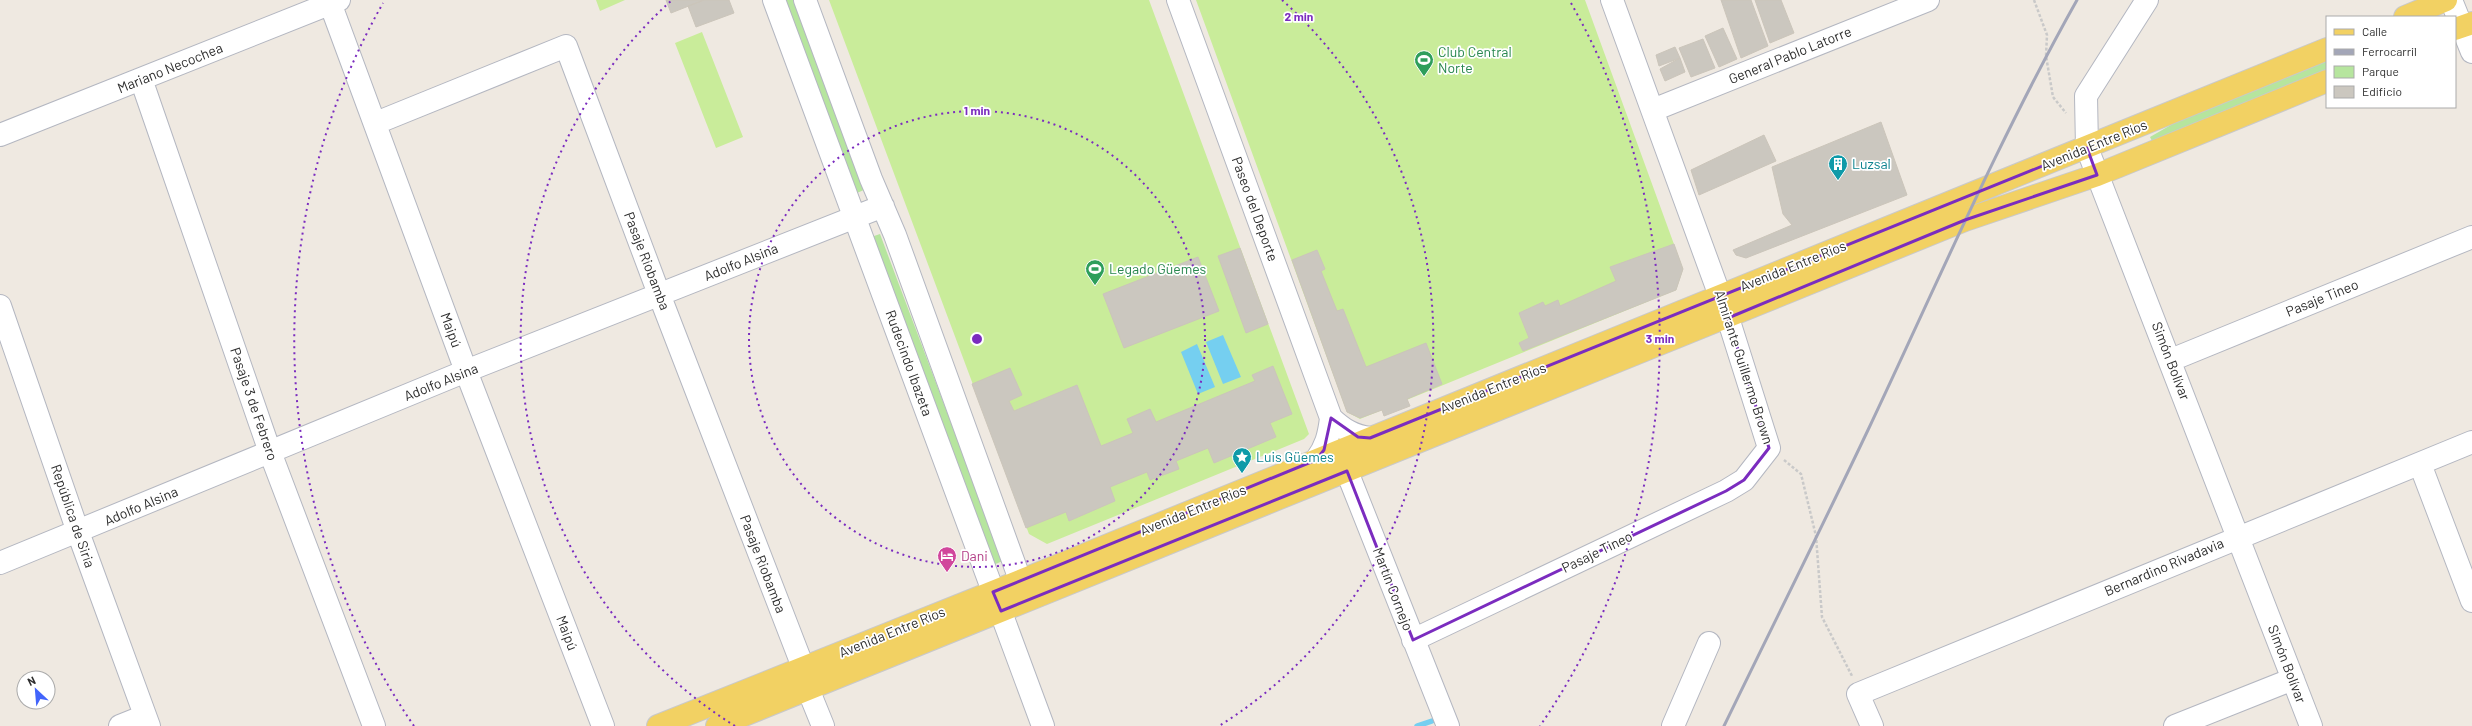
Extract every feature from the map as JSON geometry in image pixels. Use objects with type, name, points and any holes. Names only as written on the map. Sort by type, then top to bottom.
[{"type":"main road","points":[[2407,16],[2446,0]]},
{"type":"main road","name":"Avenida Entre Ríos","points":[[1024,591],[1316,460],[1343,461],[1370,438],[1720,295],[2087,148],[2326,49]]},
{"type":"main road","name":"Avenida Entre Ríos","points":[[717,726],[808,689],[997,602],[1343,461],[1728,318],[1940,230],[2097,175],[2326,82]]},
{"type":"main road","points":[[1932,210],[1940,230]]},
{"type":"main road","name":"Avenida Entre Ríos","points":[[658,726],[802,667],[997,602]]},
{"type":"street","name":"Rudecindo Ibazeta","points":[[774,0],[1043,726]]},
{"type":"street","points":[[805,0],[871,178],[883,206],[1024,591]]},
{"type":"street","name":"Paseo del Deporte","points":[[1178,0],[1331,418],[1329,434],[1324,450],[1316,460]]},
{"type":"street","name":"Almirante Guillermo Brown","points":[[1612,0],[1720,295],[1769,448]]},
{"type":"street","name":"General Pablo Latorre","points":[[1653,110],[1928,0]]},
{"type":"street","points":[[2087,148],[2086,96],[2147,0]]},
{"type":"street","points":[[2451,0],[2463,26],[2472,52]]},
{"type":"street","name":"Mariano Necochea","points":[[0,135],[333,1]]},
{"type":"street","name":"Maipú","points":[[333,1],[466,371],[602,726]]},
{"type":"street","name":"Pasaje Riobamba","points":[[376,123],[566,46],[802,667]]},
{"type":"street","name":"Pasaje 3 de Febrero","points":[[141,79],[270,452],[374,726]]},
{"type":"street","name":"Simón Bolívar","points":[[2087,148],[2171,360],[2311,726]]},
{"type":"street","name":"Adolfo Alsina","points":[[0,563],[466,371],[883,206]]},
{"type":"street","name":"Pasaje Tineo","points":[[2171,360],[2472,237]]},
{"type":"street","name":"República de Siria","points":[[0,306],[8,356],[78,532],[147,721]]},
{"type":"street","points":[[1331,418],[1342,428],[1358,437],[1370,438]]},
{"type":"street","name":"Bernardino Rivadavia","points":[[1858,694],[2238,536],[2472,442]]},
{"type":"street","name":"Pasaje Tineo","points":[[1413,640],[1726,491],[1744,480],[1769,448]]},
{"type":"street","name":"Martín Cornejo","points":[[1343,461],[1448,726]]},
{"type":"street","points":[[2420,464],[2472,601]]},
{"type":"street","points":[[1673,726],[1709,643]]},
{"type":"street","points":[[2175,726],[2293,679]]},
{"type":"street","points":[[808,689],[823,726]]},
{"type":"street","points":[[1858,694],[1872,726]]},
{"type":"street","points":[[120,726],[147,721]]},
{"type":"path","points":[[2034,0],[2047,35],[2046,56],[2053,97],[2070,118]]},
{"type":"path","name":"Almirante Guillermo Brown","points":[[1769,448],[1801,474],[1816,536],[1822,617],[1849,667],[1858,694]]},
{"type":"highlighted area","points":[[2087,148],[2097,175],[1965,220],[1728,318],[1769,448],[1744,480],[1726,491],[1413,640],[1347,471],[1001,611],[993,592],[1316,460],[1324,450],[1331,418],[1358,437],[1370,438]]},
{"type":"green space","points":[[596,0],[625,0],[600,11]]},
{"type":"green space","points":[[785,0],[796,0],[866,189],[857,193]]},
{"type":"green space","name":"Legado Güemes","points":[[829,0],[1149,0],[1309,434],[1304,439],[1047,544],[1029,534]]},
{"type":"green space","points":[[1196,0],[1585,0],[1683,269],[1676,290],[1360,419],[1347,412]]},
{"type":"green space","points":[[702,32],[743,137],[716,148],[675,43]]},
{"type":"green space","points":[[2326,60],[2326,77],[2153,143],[2150,137],[2176,122]]},
{"type":"green space","points":[[880,234],[1003,561],[993,565],[871,237]]},
{"type":"water","points":[[1223,335],[1241,377],[1223,384],[1206,342]]},
{"type":"water","points":[[1197,344],[1215,387],[1198,394],[1181,352]]},
{"type":"building","points":[[666,0],[704,0],[671,13]]},
{"type":"building","points":[[704,0],[729,0],[734,13],[696,27],[688,6]]},
{"type":"building","points":[[1721,0],[1751,0],[1768,46],[1741,58]]},
{"type":"building","points":[[1755,0],[1781,0],[1794,33],[1770,43]]},
{"type":"building","points":[[1723,28],[1737,59],[1719,67],[1705,36]]},
{"type":"building","points":[[1703,39],[1715,68],[1691,77],[1679,48]]},
{"type":"building","points":[[1675,47],[1680,58],[1659,66],[1656,55]]},
{"type":"building","points":[[1680,58],[1685,72],[1665,81],[1660,69]]},
{"type":"building","name":"Luzsal","points":[[1881,122],[1907,195],[1746,258],[1736,255],[1733,250],[1792,225],[1783,214],[1772,167]]},
{"type":"building","points":[[1764,135],[1776,161],[1699,195],[1691,170]]},
{"type":"building","points":[[1674,244],[1683,269],[1676,290],[1523,351],[1519,343],[1529,338],[1519,313],[1543,302],[1545,306],[1558,300],[1560,306],[1616,281],[1610,267]]},
{"type":"building","points":[[1240,248],[1268,324],[1246,333],[1218,256]]},
{"type":"building","points":[[1317,250],[1325,269],[1321,271],[1337,311],[1343,309],[1366,367],[1426,343],[1442,384],[1407,399],[1410,406],[1384,416],[1382,410],[1360,418],[1347,412],[1292,260]]},
{"type":"building","points":[[1198,257],[1219,311],[1124,348],[1103,294]]},
{"type":"building","points":[[1273,366],[1292,414],[1270,423],[1276,437],[1214,463],[1208,448],[1176,461],[1179,469],[1150,480],[1147,472],[1110,487],[1115,501],[1069,521],[1066,512],[1026,528],[972,384],[1010,368],[1022,395],[1009,401],[1014,411],[1077,385],[1101,446],[1133,433],[1127,419],[1150,409],[1156,422],[1255,381],[1252,375]]},
{"type":"waterway","points":[[1417,726],[1432,721]]},
{"type":"railway","points":[[1724,726],[1868,430],[1995,159],[2048,52],[2077,0]]},
{"type":"place","name":"Club Central Norte","points":[[1424,77]]},
{"type":"place","name":"Luzsal","points":[[1838,181]]},
{"type":"place","name":"Legado Güemes","points":[[1095,286]]},
{"type":"place","name":"Luis Güemes","points":[[1242,474]]},
{"type":"place","name":"Dani","points":[[947,573]]}]
